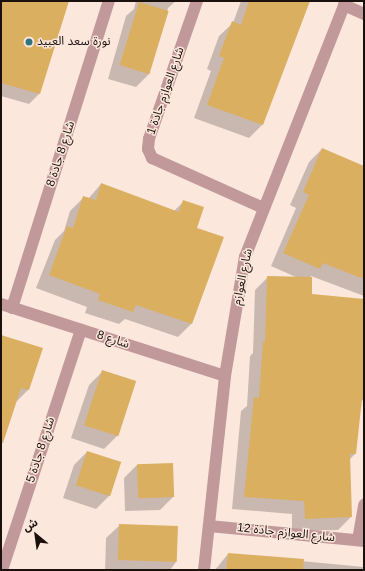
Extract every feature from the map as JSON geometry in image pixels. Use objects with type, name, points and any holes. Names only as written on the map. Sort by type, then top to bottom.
[{"type":"street","name":"شارع 8 جادة 8","points":[[6,306],[109,1]]},
{"type":"street","name":"شارع العوازم جادة 1","points":[[197,1],[149,139],[148,149],[152,158],[263,208]]},
{"type":"street","name":"شارع العوازم","points":[[204,570],[225,376],[245,257],[263,208],[345,3]]},
{"type":"street","points":[[345,3],[364,14]]},
{"type":"street","name":"شارع 8","points":[[6,306],[225,376]]},
{"type":"street","name":"شارع 8 جادة 5","points":[[2,570],[81,330]]},
{"type":"street","points":[[361,540],[364,505]]},
{"type":"street","name":"شارع العوازم جادة 12","points":[[209,526],[361,540]]},
{"type":"building","name":"نورة سعد العبيد","points":[[1,1],[69,1],[40,94],[1,83]]},
{"type":"building","points":[[249,1],[310,1],[263,125],[207,105],[224,58],[219,56],[232,21],[241,25]]},
{"type":"building","points":[[139,2],[169,11],[149,74],[120,65]]},
{"type":"building","points":[[322,148],[364,166],[364,279],[323,263],[320,269],[283,253],[309,195],[303,192]]},
{"type":"building","points":[[101,183],[179,212],[183,200],[204,207],[197,228],[224,237],[192,324],[136,305],[133,312],[98,300],[100,294],[49,275],[67,226],[73,228],[83,196],[96,200]]},
{"type":"building","points":[[267,276],[312,277],[312,294],[364,299],[364,399],[362,399],[356,454],[350,454],[352,517],[305,519],[304,501],[244,497],[254,397],[259,398],[263,342],[265,342]]},
{"type":"building","points":[[1,335],[43,348],[29,390],[21,388],[3,443],[1,442]]},
{"type":"building","points":[[102,370],[136,381],[118,436],[84,425]]},
{"type":"building","points":[[87,451],[121,462],[110,496],[76,485]]},
{"type":"building","points":[[173,463],[174,497],[138,498],[137,464]]},
{"type":"building","points":[[119,524],[178,526],[177,562],[118,560]]},
{"type":"building","points":[[228,553],[304,559],[303,570],[226,570]]},
{"type":"place","name":"نورة سعد العبيد","points":[[29,42]]}]
